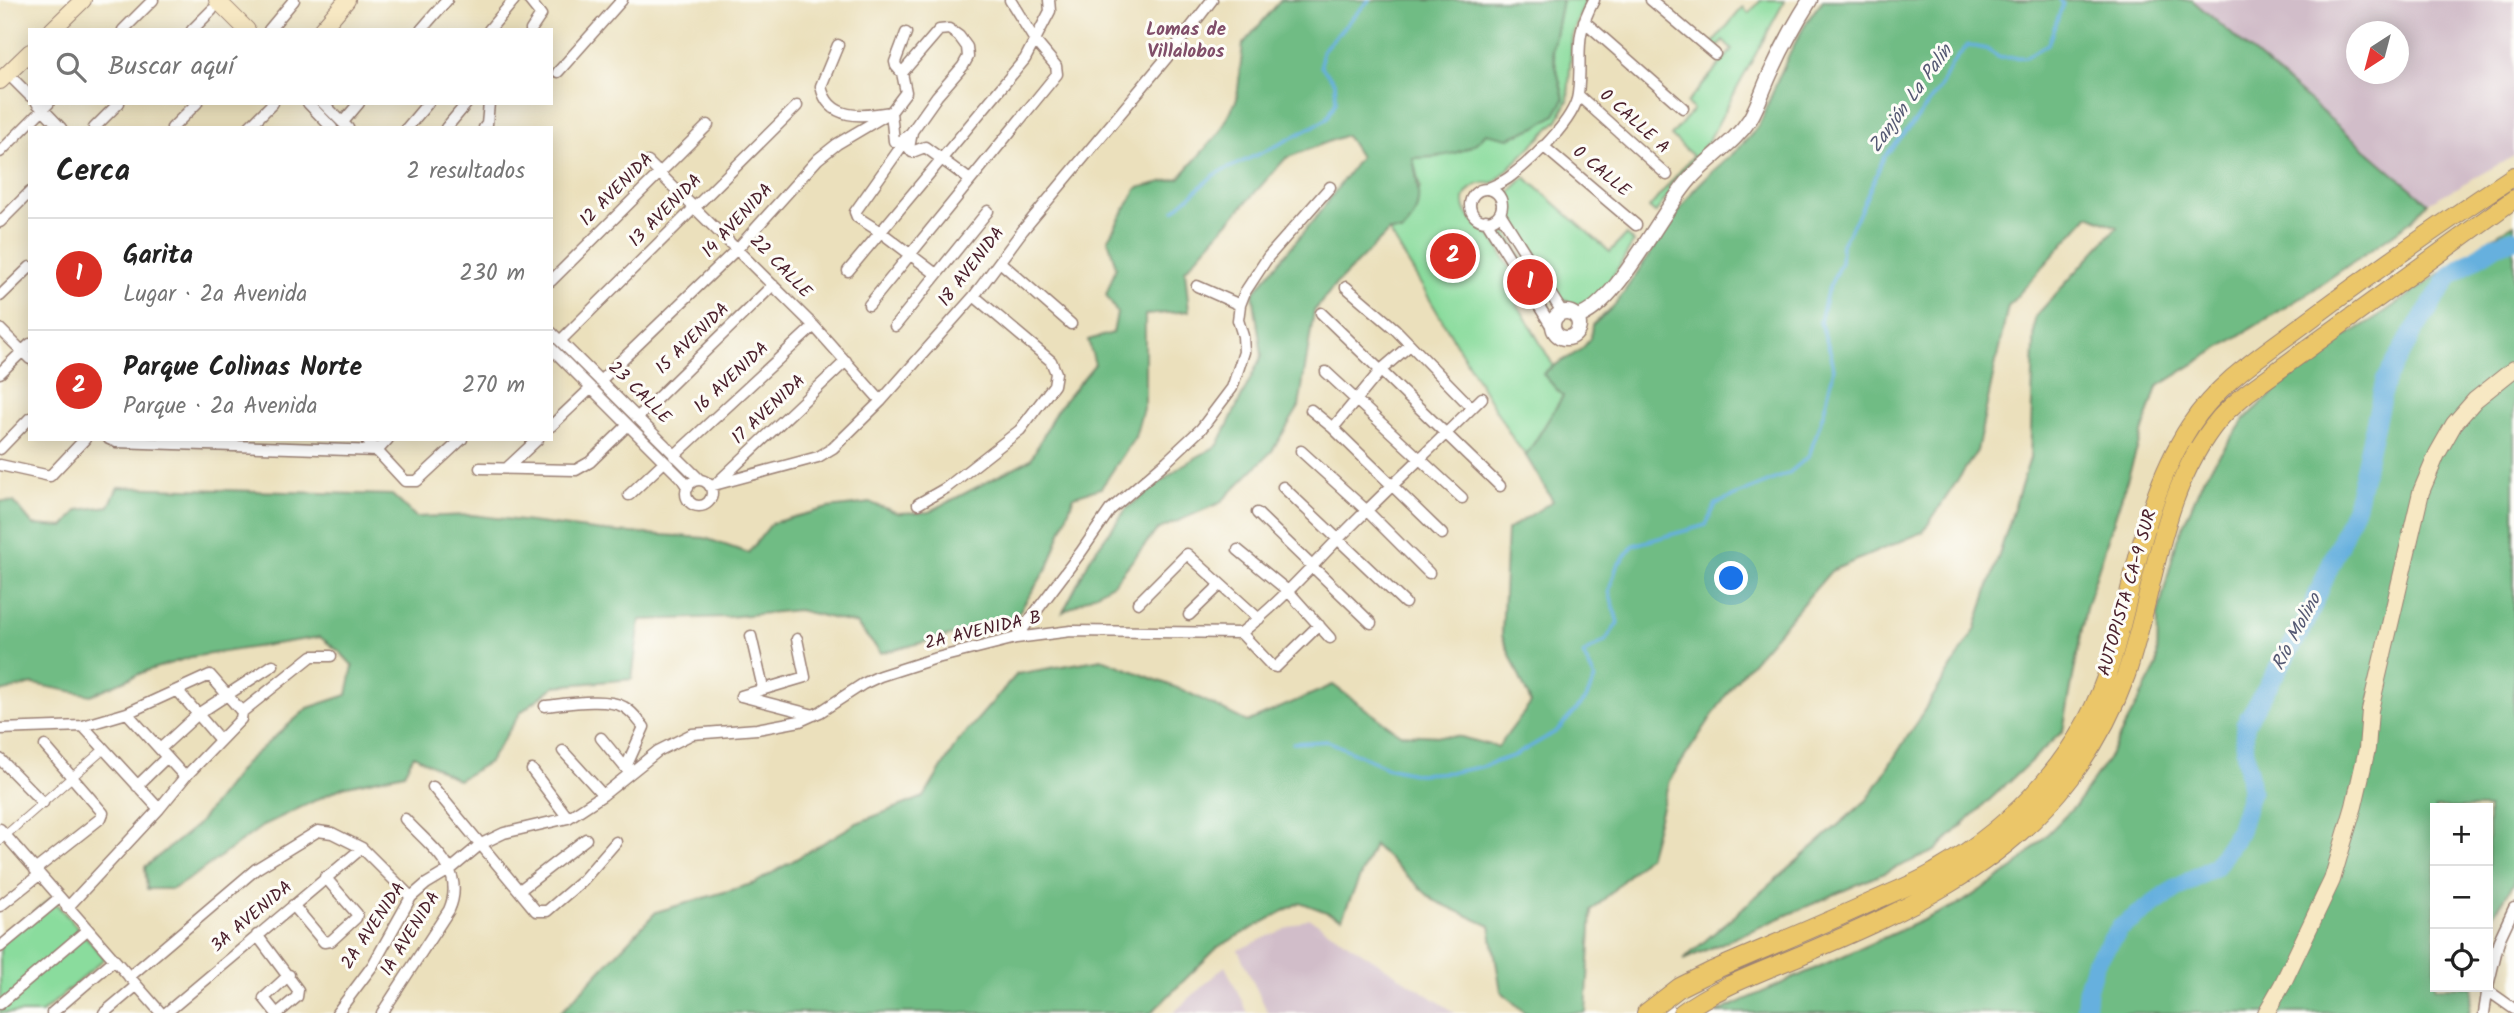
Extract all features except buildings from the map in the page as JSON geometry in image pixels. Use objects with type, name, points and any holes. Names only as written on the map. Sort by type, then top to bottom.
[{"type":"highway","name":"AUTOPISTA CA-9 SUR","points":[[1646,1013],[1680,987],[1701,976],[1934,873],[2014,815],[2058,766],[2091,712],[2110,665],[2153,504],[2189,428],[2207,403],[2232,377],[2443,223],[2514,176]]},
{"type":"highway","name":"AUTOPISTA CA-9 SUR","points":[[1682,1013],[1726,987],[1825,945],[1946,887],[1993,856],[2026,828],[2071,776],[2106,721],[2127,672],[2166,530],[2183,479],[2221,417],[2247,393],[2514,198]]},
{"type":"highway","points":[[2475,226],[2514,206]]},
{"type":"main road","points":[[54,28],[83,0]]},
{"type":"main road","points":[[323,28],[347,0]]},
{"type":"main road","points":[[210,3],[230,28]]},
{"type":"main road","points":[[210,3],[244,28]]},
{"type":"main road","points":[[4,78],[28,54]]},
{"type":"main road","points":[[2266,1013],[2332,880],[2354,806],[2367,749],[2370,710],[2421,492],[2437,454],[2454,424],[2475,400],[2514,369]]},
{"type":"street","points":[[125,28],[153,0]]},
{"type":"street","points":[[271,28],[294,0]]},
{"type":"street","points":[[423,28],[447,0]]},
{"type":"street","points":[[491,28],[514,0]]},
{"type":"street","points":[[528,0],[541,15],[532,28]]},
{"type":"street","points":[[558,72],[622,0]]},
{"type":"street","points":[[869,305],[1057,74],[1056,66],[1036,42],[1010,0]]},
{"type":"street","points":[[848,271],[1025,59],[1050,11],[1049,0]]},
{"type":"street","name":"18 AVENIDA","points":[[708,483],[818,457],[833,448],[881,401],[974,296],[1023,230],[1212,0]]},
{"type":"street","points":[[1510,177],[1501,207],[1493,219],[1486,220],[1473,214],[1470,204],[1477,191],[1510,177],[1570,116],[1578,95],[1579,42],[1584,21],[1594,0]]},
{"type":"street","points":[[1651,0],[1715,54]]},
{"type":"street","points":[[1555,332],[1553,321],[1597,307],[1690,178],[1737,137],[1751,118],[1771,72],[1810,0]]},
{"type":"street","points":[[193,28],[210,3]]},
{"type":"street","points":[[1584,21],[1683,108]]},
{"type":"street","points":[[906,33],[895,62],[902,73],[939,30],[948,29],[958,36],[967,47],[968,57],[856,208],[857,217],[936,274]]},
{"type":"street","points":[[838,45],[821,86],[826,102],[838,112],[848,114],[874,115],[891,112],[894,141],[901,141],[912,132]]},
{"type":"street","name":"14 AVENIDA","points":[[553,424],[738,248],[818,159],[837,144],[891,112],[906,92],[902,73]]},
{"type":"street","points":[[4,78],[28,95]]},
{"type":"street","name":"0 CALLE A","points":[[1578,95],[1667,174]]},
{"type":"street","points":[[0,152],[43,105],[59,126]]},
{"type":"street","points":[[96,126],[117,105]]},
{"type":"street","points":[[174,126],[195,105]]},
{"type":"street","points":[[250,126],[271,105]]},
{"type":"street","points":[[310,105],[335,126]]},
{"type":"street","points":[[324,105],[335,126]]},
{"type":"street","points":[[335,126],[357,105]]},
{"type":"street","points":[[409,126],[426,105]]},
{"type":"street","points":[[448,126],[465,105]]},
{"type":"street","points":[[485,126],[489,105]]},
{"type":"street","name":"13 AVENIDA","points":[[555,350],[797,106]]},
{"type":"street","name":"12 AVENIDA","points":[[553,279],[708,125]]},
{"type":"street","points":[[912,132],[909,148],[912,152],[925,147],[970,180]]},
{"type":"street","name":"0 CALLE","points":[[1543,146],[1636,225]]},
{"type":"street","name":"22 CALLE","points":[[648,162],[738,248],[814,326],[881,401]]},
{"type":"street","points":[[1016,638],[1110,510],[1201,429],[1232,388],[1244,352],[1238,320],[1245,292],[1268,257],[1330,187]]},
{"type":"street","points":[[1486,220],[1555,332],[1563,337],[1572,336],[1577,330],[1569,315],[1544,286],[1501,207],[1496,192],[1487,189]]},
{"type":"street","points":[[0,222],[28,194]]},
{"type":"street","points":[[895,326],[988,211]]},
{"type":"street","points":[[1000,262],[1071,324]]},
{"type":"street","points":[[0,296],[28,269]]},
{"type":"street","name":"15 AVENIDA","points":[[637,418],[773,285]]},
{"type":"street","points":[[1196,286],[1240,305]]},
{"type":"street","points":[[1346,286],[1410,345],[1472,408]]},
{"type":"street","points":[[1531,295],[1544,286]]},
{"type":"street","points":[[918,504],[946,488],[1006,443],[1020,430],[1054,385],[1056,373],[1051,361],[974,296]]},
{"type":"street","points":[[1321,313],[1500,486]]},
{"type":"street","name":"16 AVENIDA","points":[[629,495],[814,326]]},
{"type":"street","points":[[0,329],[27,352],[0,373]]},
{"type":"street","points":[[1334,428],[1381,370],[1410,345]]},
{"type":"street","name":"23 CALLE","points":[[555,350],[637,418],[688,488]]},
{"type":"street","name":"17 AVENIDA","points":[[708,483],[846,361]]},
{"type":"street","points":[[1326,372],[1462,498]]},
{"type":"street","name":"23 CALLE","points":[[595,385],[627,426],[669,459],[708,483]]},
{"type":"street","points":[[1319,625],[1276,667],[1241,633],[1314,567],[1338,539],[1482,398]]},
{"type":"street","points":[[1311,410],[1334,428],[1442,534]]},
{"type":"street","points":[[0,449],[28,420]]},
{"type":"street","points":[[480,468],[576,470],[590,462],[627,426]]},
{"type":"street","points":[[0,465],[46,476],[54,472],[83,441]]},
{"type":"street","points":[[113,441],[377,451],[386,441]]},
{"type":"street","points":[[368,441],[405,481],[411,483],[417,481],[460,441]]},
{"type":"street","points":[[508,467],[536,441]]},
{"type":"street","points":[[1301,451],[1367,511],[1429,573]]},
{"type":"street","points":[[692,482],[708,483],[712,491],[710,499],[700,505],[694,504],[688,499],[688,488],[692,482]]},
{"type":"street","points":[[1283,487],[1405,603]]},
{"type":"street","points":[[1257,513],[1371,623]]},
{"type":"street","points":[[1238,550],[1288,591],[1330,638]]},
{"type":"street","points":[[1138,603],[1186,554],[1259,619]]},
{"type":"street","points":[[1189,615],[1220,585]]},
{"type":"street","name":"2A AVENIDA B","points":[[452,869],[481,844],[504,833],[568,818],[603,795],[628,770],[692,734],[784,725],[814,715],[880,676],[933,659],[1016,638],[1071,631],[1241,633]]},
{"type":"street","points":[[751,636],[763,688]]},
{"type":"street","points":[[797,639],[805,677],[741,696],[814,715]]},
{"type":"street","points":[[67,908],[241,719],[242,712],[312,656],[331,656]]},
{"type":"street","points":[[136,786],[198,715],[273,665]]},
{"type":"street","points":[[0,729],[83,726],[127,713],[210,675],[242,712]]},
{"type":"street","points":[[178,691],[220,740]]},
{"type":"street","points":[[545,705],[600,702],[619,705],[627,708],[644,727],[628,770],[601,738]]},
{"type":"street","points":[[127,713],[185,777]]},
{"type":"street","points":[[83,726],[159,809]]},
{"type":"street","points":[[0,906],[101,818],[103,813],[45,746]]},
{"type":"street","points":[[103,750],[2,835],[161,1013]]},
{"type":"street","points":[[563,751],[603,795]]},
{"type":"street","points":[[0,759],[43,803]]},
{"type":"street","points":[[532,770],[568,818]]},
{"type":"street","points":[[433,787],[536,911],[547,911],[583,880],[616,842]]},
{"type":"street","points":[[405,819],[452,869]]},
{"type":"street","points":[[104,1013],[132,982],[256,869],[318,831],[332,832],[362,848],[411,897]]},
{"type":"street","points":[[520,890],[586,839]]},
{"type":"street","name":"3A AVENIDA","points":[[166,1013],[362,848]]},
{"type":"street","name":"2A AVENIDA","points":[[337,1013],[373,965],[411,897],[426,884],[452,869]]},
{"type":"street","name":"1A AVENIDA","points":[[382,1013],[456,896],[452,869]]},
{"type":"street","points":[[293,905],[324,942],[331,941],[357,914],[325,877]]},
{"type":"street","points":[[0,947],[59,898]]},
{"type":"street","points":[[2493,964],[2499,940],[2513,910]]},
{"type":"street","points":[[0,1004],[87,930]]},
{"type":"street","points":[[257,935],[289,975],[298,994],[277,1013],[264,998],[289,975]]},
{"type":"street","points":[[52,1013],[114,960]]},
{"type":"street","points":[[2484,1013],[2487,992]]},
{"type":"street","points":[[2492,992],[2514,1009]]},
{"type":"shaded area","points":[[2192,0],[2514,0],[2514,156],[2428,203]]},
{"type":"shaded area","points":[[1309,918],[1456,1013],[1268,1013],[1238,950]]},
{"type":"shaded area","points":[[1225,966],[1248,1013],[1173,1013]]},
{"type":"green space","points":[[1281,0],[1562,0],[1552,50],[1564,99],[1555,115],[1536,127],[1509,138],[1486,133],[1472,146],[1463,150],[1413,158],[1418,198],[1414,216],[1401,232],[1389,231],[1336,284],[1314,311],[1299,407],[1272,451],[1220,503],[1157,530],[1114,583],[1063,612],[1091,557],[1127,508],[1183,465],[1218,445],[1262,355],[1253,293],[1317,216],[1360,157],[1346,135],[1286,158],[1185,270],[1189,311],[1145,315],[1145,401],[1135,437],[1101,488],[1074,496],[1049,565],[1014,620],[881,653],[856,624],[798,610],[728,617],[640,620],[632,679],[555,686],[521,712],[489,762],[458,780],[414,755],[404,773],[343,787],[264,825],[173,889],[147,889],[145,867],[197,825],[246,762],[308,708],[347,695],[353,666],[320,637],[191,657],[146,671],[91,695],[33,684],[0,692],[0,501],[14,502],[33,525],[64,527],[78,510],[109,506],[118,487],[392,495],[416,517],[472,515],[603,531],[705,538],[748,553],[772,523],[828,508],[871,503],[898,513],[929,512],[1031,459],[1056,411],[1095,364],[1088,340],[1113,333],[1117,313],[1106,295],[1116,267],[1108,239],[1137,188],[1179,178],[1220,132],[1237,99],[1243,44]]},
{"type":"green space","points":[[1562,0],[1586,0],[1572,35],[1568,100],[1558,120],[1493,184],[1481,184],[1470,189],[1464,204],[1468,214],[1484,226],[1517,281],[1512,283],[1518,294],[1514,298],[1553,365],[1543,374],[1563,396],[1526,456],[1513,439],[1389,231],[1401,232],[1420,188],[1413,158],[1439,157],[1564,99],[1552,50]]},
{"type":"green space","points":[[1761,0],[1785,0],[1709,140],[1655,213],[1649,208],[1693,156],[1671,136],[1693,110],[1687,103],[1732,50],[1723,41],[1717,48],[1712,44],[1743,7],[1749,13]]},
{"type":"green space","points":[[1823,0],[2192,0],[2428,203],[2410,222],[2313,290],[2157,387],[2086,607],[2063,731],[1935,851],[1683,960],[1868,799],[1975,630],[2030,458],[2035,317],[2117,227],[2089,215],[2008,306],[1977,451],[1923,532],[1831,571],[1734,683],[1669,781],[1649,855],[1592,911],[1586,1013],[1525,1013],[1501,991],[1490,926],[1433,900],[1374,845],[1342,918],[1300,902],[1218,947],[1151,1013],[560,1013],[656,912],[755,883],[857,823],[924,797],[957,743],[1017,674],[1102,659],[1185,691],[1247,722],[1333,685],[1400,734],[1461,737],[1498,747],[1531,703],[1502,636],[1507,530],[1553,501],[1526,456],[1563,396],[1543,374],[1581,349],[1591,335],[1593,325],[1615,305],[1692,192],[1752,134],[1763,117],[1794,45]]},
{"type":"green space","points":[[1525,177],[1610,252],[1626,235],[1634,242],[1612,278],[1593,299],[1582,304],[1570,303],[1558,295],[1508,211],[1507,195]]},
{"type":"green space","points":[[1498,222],[1532,274],[1526,277],[1495,225]]},
{"type":"green space","points":[[2514,224],[2514,883],[2493,916],[2493,803],[2430,803],[2430,992],[2472,992],[2469,1013],[1716,1013],[1961,903],[2015,867],[2076,805],[2106,762],[2157,666],[2158,614],[2177,540],[2204,477],[2245,419],[2291,377],[2340,340]]},
{"type":"green space","points":[[51,898],[105,958],[42,1013],[0,1013],[0,940]]},
{"type":"waterway","points":[[1174,210],[1214,175],[1327,119],[1336,101],[1335,83],[1321,66],[1322,51],[1369,0]]},
{"type":"waterway","name":"Zanjón La Palín","points":[[1293,743],[1328,741],[1386,767],[1418,774],[1480,767],[1516,755],[1557,731],[1586,699],[1595,679],[1583,654],[1605,641],[1618,623],[1609,591],[1617,566],[1634,545],[1706,525],[1716,504],[1789,473],[1809,456],[1834,369],[1820,322],[1827,292],[1841,262],[1842,244],[1859,214],[1884,157],[1916,120],[1940,88],[1952,64],[1968,45],[1986,49],[2000,58],[2025,57],[2048,44],[2063,4],[2060,0]]},
{"type":"waterway","name":"Río Molino","points":[[2085,1013],[2087,991],[2095,963],[2120,928],[2169,893],[2216,866],[2239,831],[2251,791],[2244,743],[2245,724],[2305,624],[2356,505],[2385,381],[2450,276],[2496,245],[2514,239]]},
{"type":"place","name":"Parque Colinas Norte","points":[[1453,256]]},
{"type":"place","name":"Garita","points":[[1530,282]]},
{"type":"district","name":"Lomas de Villalobos","points":[[1186,41]]}]
